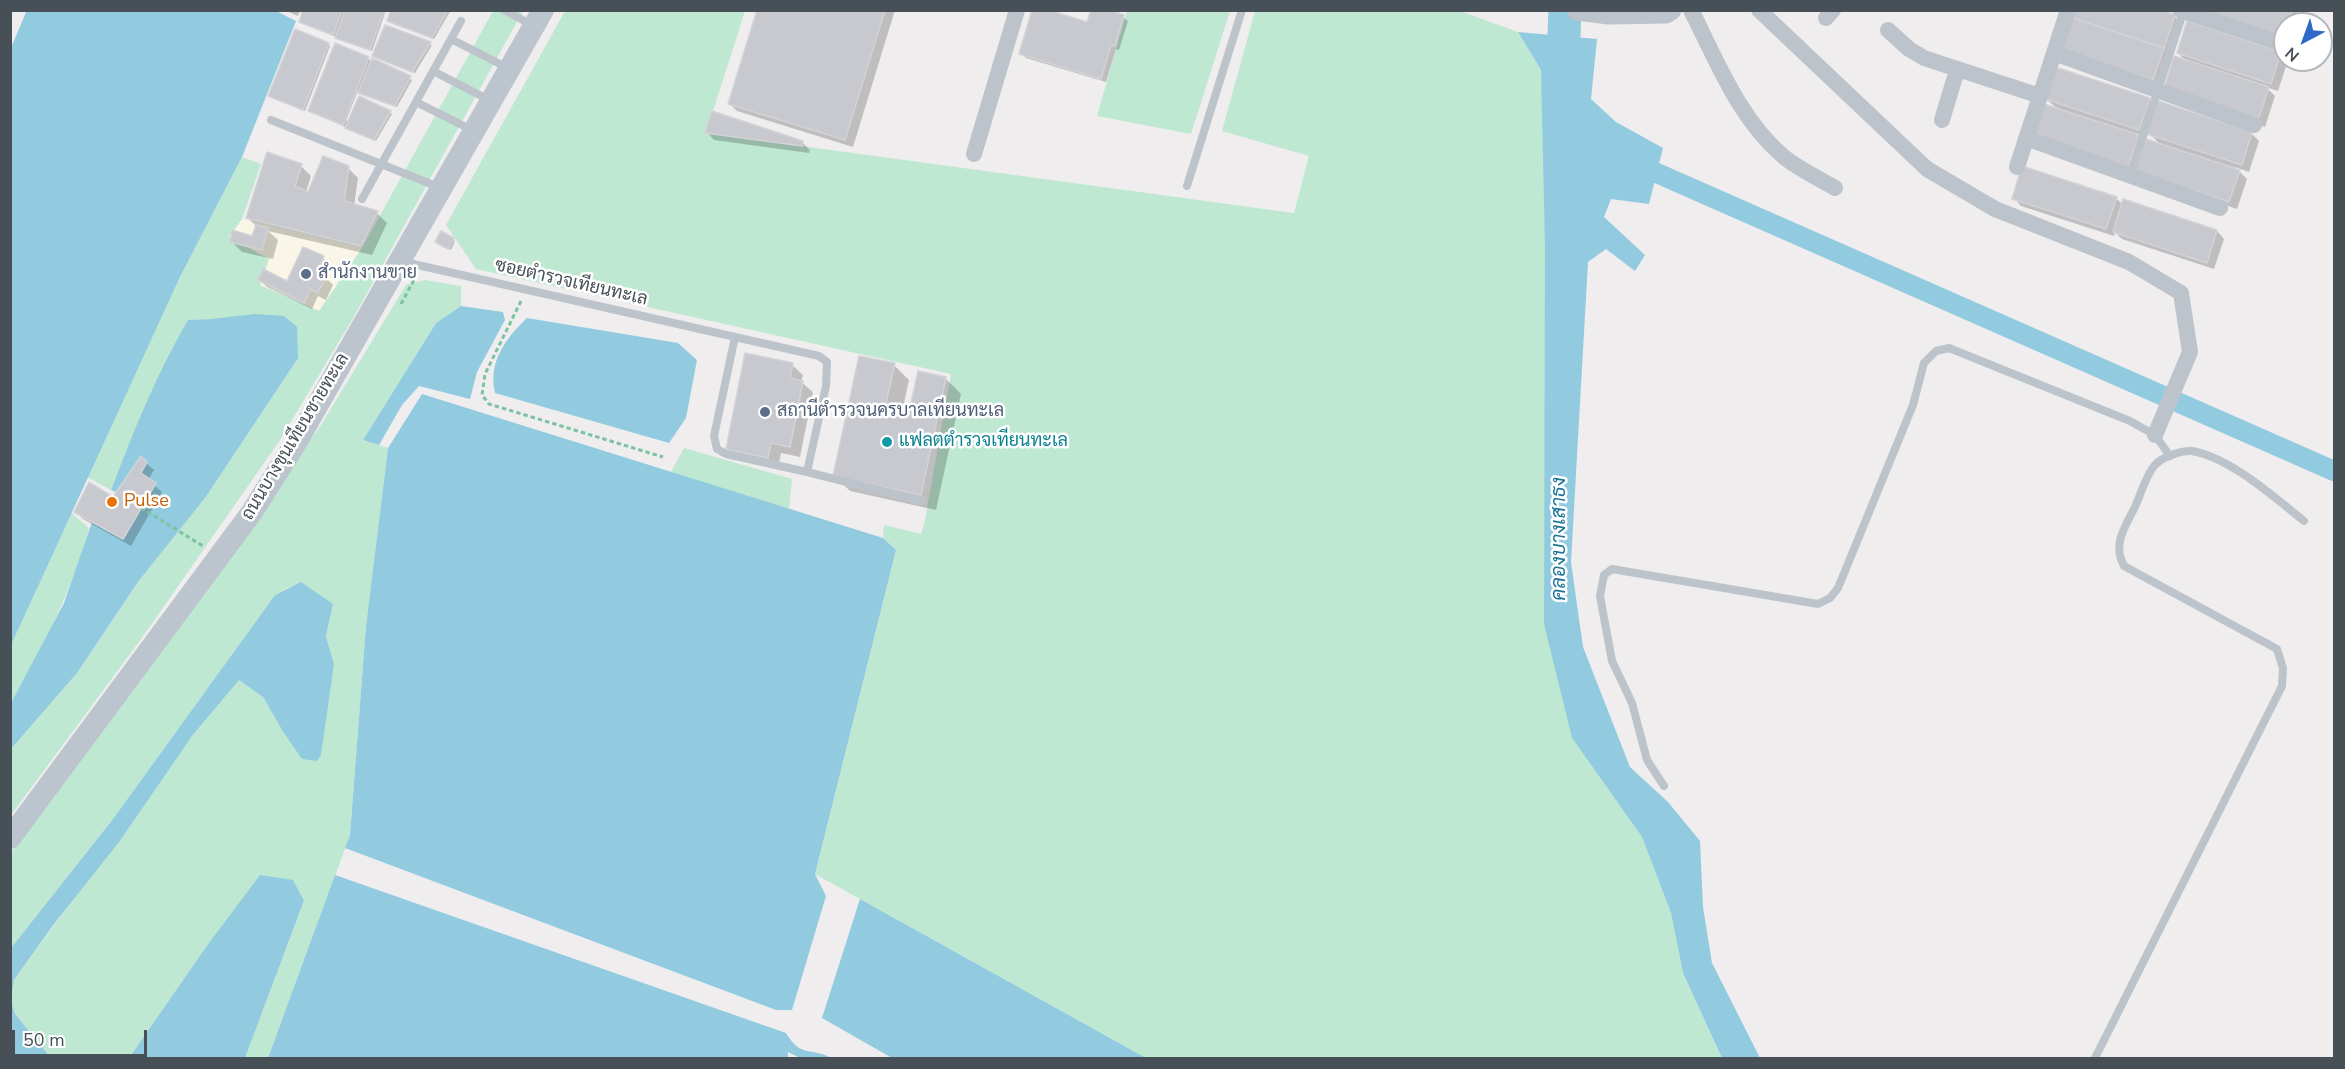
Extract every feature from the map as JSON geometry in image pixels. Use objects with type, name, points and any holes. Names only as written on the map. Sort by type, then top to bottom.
[{"type":"main road","name":"ถนนบางขุนเทียนชายทะเล","points":[[10,838],[252,512],[297,441],[539,18]]},
{"type":"street","points":[[974,154],[1017,10]]},
{"type":"street","points":[[1577,10],[1609,14],[1666,13],[1671,10]]},
{"type":"street","points":[[1691,10],[1733,94],[1762,135],[1785,158],[1835,188]]},
{"type":"street","points":[[1760,10],[1927,169],[1995,209],[2129,262],[2181,293],[2190,352],[2155,435]]},
{"type":"street","points":[[2017,167],[2068,10]]},
{"type":"street","points":[[2183,11],[2273,41]]},
{"type":"street","points":[[1888,30],[1909,49],[1924,58],[2040,96]]},
{"type":"street","points":[[2054,53],[2254,125]]},
{"type":"street","points":[[1942,120],[1957,70]]},
{"type":"street","points":[[2026,138],[2220,208]]},
{"type":"lane","points":[[504,10],[539,18]]},
{"type":"lane","points":[[1187,186],[1242,10]]},
{"type":"lane","points":[[2130,176],[2183,11]]},
{"type":"lane","points":[[362,199],[461,21]]},
{"type":"lane","points":[[451,39],[510,69]]},
{"type":"lane","points":[[433,71],[492,101]]},
{"type":"lane","points":[[416,102],[474,131]]},
{"type":"lane","points":[[271,120],[441,188]]},
{"type":"lane","name":"ซอยตำรวจเทียนทะเล","points":[[400,261],[819,356],[827,362],[826,386],[807,472]]},
{"type":"lane","points":[[735,337],[714,436],[717,449],[726,454],[922,501]]},
{"type":"lane","points":[[1664,786],[1647,760],[1632,703],[1611,661],[1600,596],[1604,575],[1612,569],[1643,573],[1818,603],[1830,597],[1838,588],[1913,405],[1924,363],[1936,351],[1949,348],[2130,421],[2155,435],[2170,456]]},
{"type":"lane","points":[[2095,1059],[2282,686],[2283,668],[2277,649],[2124,566],[2118,555],[2121,537],[2154,465],[2170,456],[2191,451],[2222,462],[2271,494],[2304,521]]},
{"type":"path","points":[[527,290],[485,374],[482,395],[489,404],[663,457]]},
{"type":"path","points":[[141,508],[220,556]]},
{"type":"shaded area","points":[[242,219],[362,248],[319,311],[260,285],[229,237]]},
{"type":"green space","points":[[493,11],[523,11],[352,320],[280,440],[144,635],[11,815],[11,749],[77,673],[138,582],[205,498],[211,319],[189,320],[126,451],[111,490],[87,477],[180,277],[242,157],[261,164],[242,219],[229,237],[269,259],[260,285],[319,311],[362,248]]},
{"type":"green space","points":[[565,11],[745,11],[706,133],[1294,213],[1309,156],[1222,131],[1255,11],[1460,11],[1518,32],[1541,70],[1572,738],[1642,837],[1671,913],[1683,973],[1722,1058],[1146,1058],[815,874],[896,550],[883,538],[884,525],[921,534],[951,374],[476,269],[446,225]]},
{"type":"green space","points":[[1127,11],[1230,11],[1191,134],[1097,116]]},
{"type":"green space","points":[[425,280],[461,286],[461,306],[436,323],[363,440],[388,448],[366,626],[350,835],[268,1058],[245,1058],[304,902],[206,947],[129,1058],[51,1058],[15,1014],[11,1000],[14,980],[192,736],[239,679],[263,697],[282,730],[334,664],[326,636],[333,604],[289,587],[275,595],[113,819],[11,948],[11,853],[321,425],[406,285]]},
{"type":"green space","points":[[684,448],[792,479],[789,509],[671,472]]},
{"type":"green space","points":[[70,512],[89,528],[82,551],[56,618],[11,703],[11,645]]},
{"type":"water","points":[[27,10],[274,10],[296,21],[242,157],[180,277],[11,645],[10,50]]},
{"type":"water","points":[[1518,32],[1597,39],[1591,99],[1616,122],[1663,148],[1649,204],[1611,199],[1604,217],[1645,255],[1635,271],[1606,249],[1588,262],[1571,562],[1583,647],[1630,767],[1668,802],[1700,841],[1703,907],[1712,963],[1760,1058],[1722,1058],[1683,973],[1671,913],[1642,837],[1572,738],[1544,624],[1545,246],[1541,70]]},
{"type":"water","points":[[461,306],[503,312],[505,320],[477,372],[470,399],[419,386],[402,405],[379,445],[363,440],[436,323]]},
{"type":"water","points":[[255,314],[284,316],[297,327],[298,358],[205,498],[138,582],[77,673],[11,749],[11,703],[64,603],[92,522],[123,539],[156,484],[141,473],[147,462],[141,457],[116,492],[111,490],[146,403],[188,320]]},
{"type":"water","points":[[527,318],[678,343],[697,360],[686,418],[669,443],[495,393],[493,382],[496,361],[505,343]]},
{"type":"water","points":[[422,394],[883,538],[896,550],[815,874],[826,896],[792,1010],[776,1010],[345,848],[350,835],[366,626],[388,448]]},
{"type":"water","points":[[301,582],[333,604],[326,636],[334,664],[321,755],[317,761],[302,759],[263,697],[239,680],[192,736],[119,842],[54,924],[14,980],[11,1000],[11,948],[113,819],[275,595]]},
{"type":"water","points":[[260,875],[293,880],[304,901],[245,1058],[129,1058],[206,947]]},
{"type":"water","points":[[335,875],[786,1033],[791,1041],[801,1049],[832,1058],[800,1058],[788,1052],[788,1058],[268,1058]]},
{"type":"water","points":[[860,899],[1146,1058],[892,1058],[822,1018]]},
{"type":"water","points":[[11,1000],[15,1014],[51,1058],[11,1058]]},
{"type":"building","points":[[303,10],[342,10],[333,35],[299,22]]},
{"type":"building","points":[[345,10],[384,10],[370,50],[335,38]]},
{"type":"building","points":[[391,10],[448,10],[432,38],[387,21]]},
{"type":"building","points":[[757,10],[885,10],[845,140],[728,104]]},
{"type":"building","points":[[1032,10],[1048,10],[1087,22],[1091,10],[1108,10],[1124,15],[1115,46],[1111,45],[1101,79],[1019,54]]},
{"type":"building","points":[[2072,10],[2161,10],[2175,15],[2164,48],[2070,17]]},
{"type":"building","points":[[2195,10],[2292,10],[2291,12],[2273,12],[2273,37]]},
{"type":"building","points":[[2070,17],[2164,48],[2153,80],[2059,49]]},
{"type":"building","points":[[2187,21],[2273,49],[2275,72],[2271,84],[2177,53]]},
{"type":"building","points":[[385,25],[431,42],[412,72],[372,56]]},
{"type":"building","points":[[295,29],[329,43],[303,110],[268,96]]},
{"type":"building","points":[[335,43],[369,57],[343,125],[308,111]]},
{"type":"building","points":[[2174,56],[2269,87],[2258,120],[2164,89]]},
{"type":"building","points":[[372,58],[411,76],[395,106],[358,93]]},
{"type":"building","points":[[2055,67],[2150,98],[2139,130],[2045,99]]},
{"type":"building","points":[[359,96],[391,111],[374,140],[345,128]]},
{"type":"building","points":[[2158,101],[2252,132],[2242,165],[2147,134]]},
{"type":"building","points":[[2044,104],[2139,135],[2128,167],[2034,136]]},
{"type":"building","points":[[712,111],[803,141],[802,146],[705,133]]},
{"type":"building","points":[[2146,139],[2240,170],[2229,202],[2135,171]]},
{"type":"building","points":[[267,152],[302,164],[295,186],[308,192],[323,156],[349,166],[344,201],[378,211],[361,246],[246,218]]},
{"type":"building","points":[[2022,166],[2117,197],[2106,229],[2012,199]]},
{"type":"building","points":[[2123,199],[2217,230],[2207,263],[2113,232]]},
{"type":"building","points":[[256,225],[268,228],[262,250],[230,242],[232,230],[252,236]]},
{"type":"building","points":[[441,231],[454,238],[448,249],[435,242]]},
{"type":"building","name":"สำนักงานขาย","points":[[303,247],[324,256],[316,272],[326,277],[318,293],[310,289],[304,303],[258,280],[263,269],[287,281]]},
{"type":"building","name":"สถานีตำรวจนครบาลเทียนทะเล","points":[[745,353],[793,363],[790,378],[803,381],[790,447],[771,443],[768,458],[726,449]]},
{"type":"building","name":"แฟลตตำรวจเทียนทะเล","points":[[859,356],[895,363],[886,403],[910,408],[918,371],[946,377],[921,495],[833,476]]},
{"type":"building","name":"Pulse","points":[[141,456],[147,462],[141,473],[156,483],[123,539],[74,512],[89,482],[113,497]]},
{"type":"waterway","name":"คลองบางเสาธง","points":[[1562,82],[1565,10]]},
{"type":"waterway","points":[[1634,163],[2334,471]]},
{"type":"place","name":"สำนักงานขาย","points":[[306,274]]},
{"type":"place","name":"สถานีตำรวจนครบาลเทียนทะเล","points":[[765,412]]},
{"type":"place","name":"แฟลตตำรวจเทียนทะเล","points":[[887,442]]},
{"type":"place","name":"Pulse","points":[[112,502]]}]
